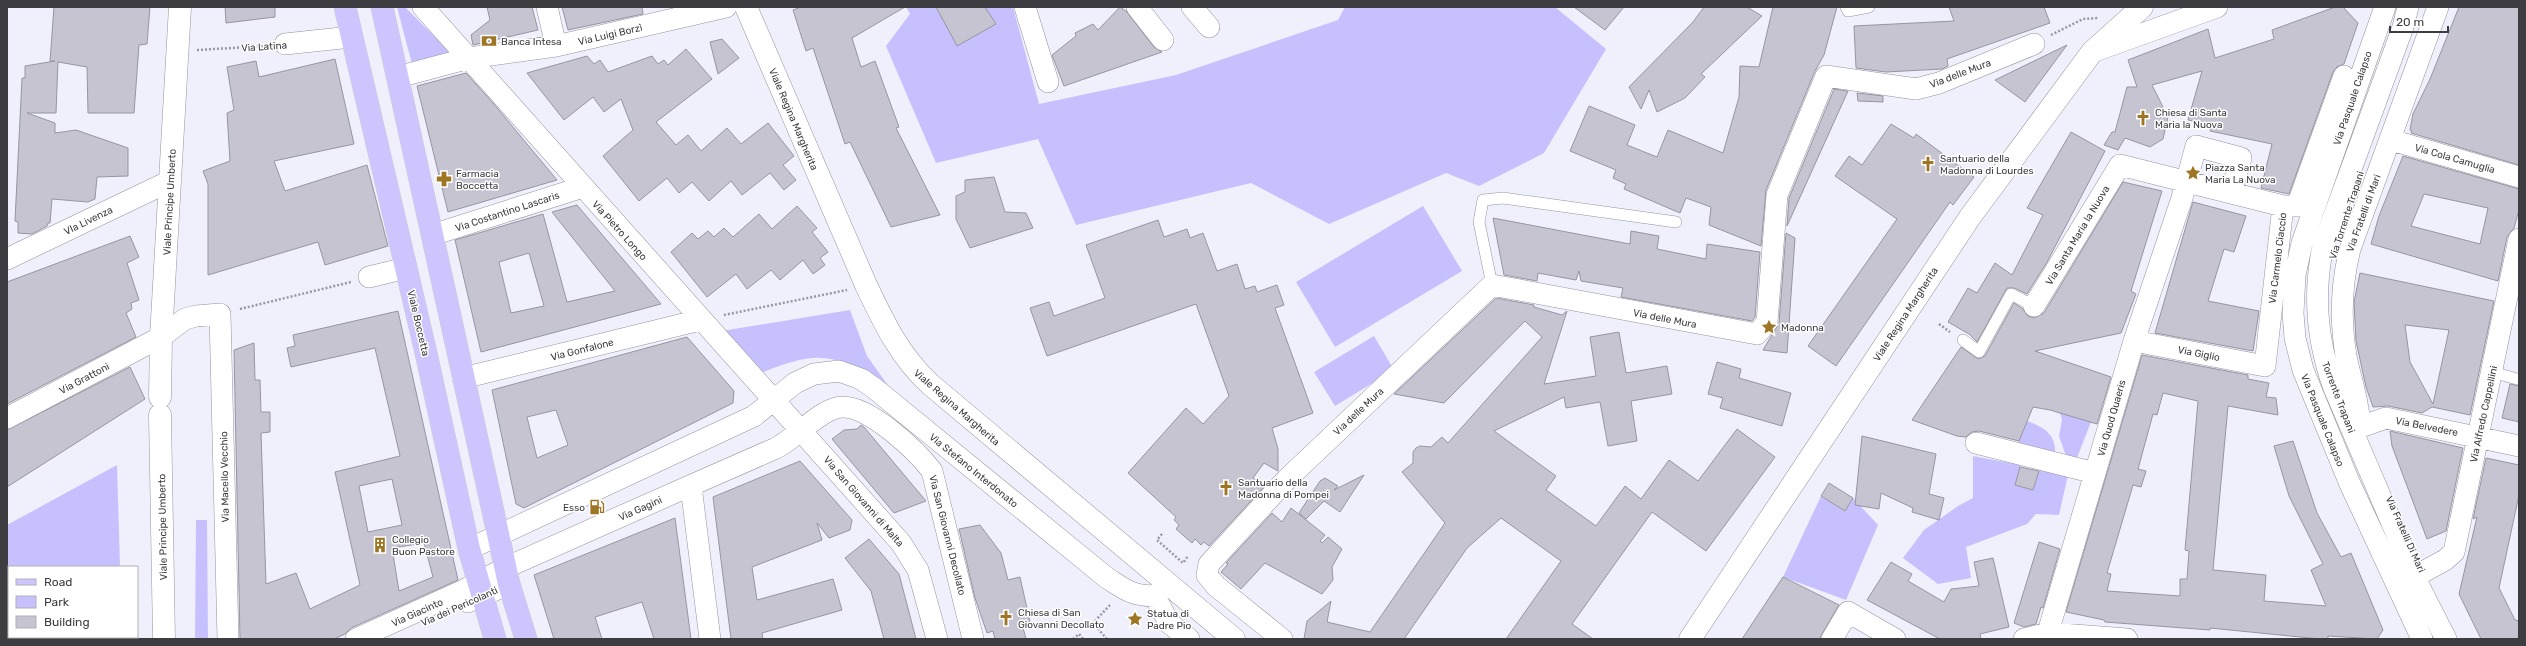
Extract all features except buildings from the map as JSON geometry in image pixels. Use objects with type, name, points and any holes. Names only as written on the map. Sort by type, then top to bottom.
[{"type":"main road","name":"Viale Principe Umberto","points":[[164,639],[160,406],[161,337],[180,7]]},
{"type":"main road","name":"Viale Boccetta","points":[[345,7],[406,268],[468,549],[495,639]]},
{"type":"main road","points":[[382,7],[507,576],[526,639]]},
{"type":"main road","name":"Viale Regina Margherita","points":[[746,7],[866,286],[893,340],[916,372],[1162,590],[1234,639]]},
{"type":"main road","name":"Viale Regina Margherita","points":[[1690,639],[1970,217],[2092,52],[2135,13]]},
{"type":"street","name":"Via Pietro Longo","points":[[423,7],[700,320],[773,400]]},
{"type":"street","points":[[547,7],[556,46]]},
{"type":"street","name":"Via Luigi Borzì","points":[[398,77],[469,58],[556,46],[726,7]]},
{"type":"street","points":[[1025,7],[1048,82]]},
{"type":"street","points":[[1137,7],[1163,40]]},
{"type":"street","points":[[1192,7],[1209,27]]},
{"type":"street","points":[[2092,52],[2218,7]]},
{"type":"street","name":"Via Pasquale Calapso","points":[[2384,7],[2302,243],[2295,275],[2293,325],[2301,364],[2310,391],[2350,484],[2422,639]]},
{"type":"street","name":"Torrente Trapani","points":[[2408,7],[2403,27],[2323,246],[2318,275],[2317,317],[2326,364],[2334,388],[2418,584],[2446,639]]},
{"type":"street","name":"Via Torrente Trapani","points":[[2360,427],[2341,380],[2330,337],[2326,304],[2328,273],[2339,230],[2410,31],[2416,7]]},
{"type":"street","name":"Via Fratelli di Mari","points":[[2360,427],[2359,405],[2343,335],[2343,285],[2350,249],[2391,140],[2438,7]]},
{"type":"street","name":"Via Latina","points":[[285,44],[351,37]]},
{"type":"street","name":"Via delle Mura","points":[[1282,639],[1216,586],[1207,575],[1210,564],[1287,479],[1492,285],[1757,334],[1767,322],[1777,195],[1826,76],[1916,89],[1939,84],[2034,44]]},
{"type":"street","name":"Via Carmelo Ciaccio","points":[[2265,366],[2283,206],[2297,206],[2344,76]]},
{"type":"street","name":"Via Cola Camuglia","points":[[2391,140],[2519,177]]},
{"type":"street","name":"Via Quod Quaeris","points":[[2047,636],[2134,341],[2184,190],[2196,146],[2240,158],[2231,193]]},
{"type":"street","name":"Via Santa Maria la Nuova","points":[[2034,306],[2120,165],[2184,190]]},
{"type":"street","name":"VIa Livenza","points":[[7,259],[170,181]]},
{"type":"street","name":"Via Costantino Lascaris","points":[[432,235],[583,187]]},
{"type":"street","points":[[2184,190],[2231,193],[2283,206]]},
{"type":"street","name":"Via Alfredo Cappellini","points":[[2423,572],[2445,560],[2454,552],[2519,239]]},
{"type":"street","points":[[369,277],[406,268]]},
{"type":"street","name":"Via Grattoni","points":[[7,418],[161,337],[185,319],[196,316],[220,314]]},
{"type":"street","name":"Via Macello Vecchio","points":[[220,314],[228,639]]},
{"type":"street","name":"Via Gonfalone","points":[[463,378],[700,320]]},
{"type":"street","name":"Via Giglio","points":[[2134,341],[2265,366]]},
{"type":"street","name":"Via Stefano Interdonato","points":[[773,400],[795,383],[823,372],[839,371],[861,379],[1107,578],[1136,596],[1162,590]]},
{"type":"street","points":[[468,549],[754,416],[773,400]]},
{"type":"street","name":"Via San Giovanni di Malta","points":[[773,400],[890,530],[911,557],[926,593],[937,639]]},
{"type":"street","name":"Via San Giovanni Decollato","points":[[801,431],[829,411],[836,408],[850,408],[869,416],[884,426],[926,464],[936,481],[973,639]]},
{"type":"street","name":"Via Belvedere","points":[[2360,427],[2386,418],[2479,436],[2519,446]]},
{"type":"street","name":"Via Fratelli Di Mari","points":[[2360,427],[2423,572],[2457,639]]},
{"type":"street","name":"Via Gagini","points":[[479,589],[691,486],[782,446],[801,431]]},
{"type":"street","points":[[1976,443],[2095,473]]},
{"type":"street","points":[[691,486],[710,639]]},
{"type":"street","name":"Via Giacinto","points":[[356,639],[462,591],[479,589]]},
{"type":"street","name":"Via dei Pericolanti","points":[[387,639],[479,589]]},
{"type":"street","points":[[1162,590],[1169,622],[1188,639]]},
{"type":"street","points":[[1832,639],[1848,612],[1895,639]]},
{"type":"street","points":[[2024,639],[2047,636],[2128,639]]},
{"type":"lane","points":[[1846,7],[1848,11],[1869,7]]},
{"type":"lane","points":[[1492,285],[1479,222],[1483,200],[1503,198],[1676,222]]},
{"type":"lane","points":[[1963,340],[1979,352],[2011,294],[2034,306]]},
{"type":"lane","points":[[2492,372],[2517,379]]},
{"type":"path","points":[[2034,44],[2083,19],[2135,13]]},
{"type":"path","name":"Via Latina","points":[[177,52],[285,44]]},
{"type":"path","points":[[220,314],[369,277]]},
{"type":"path","points":[[700,320],[866,286]]},
{"type":"path","points":[[1162,534],[1157,540],[1177,558],[1183,563],[1188,556]]},
{"type":"path","points":[[1107,639],[1093,623],[1125,589]]},
{"type":"path","points":[[1073,639],[1079,634],[1083,639]]},
{"type":"green space","points":[[397,7],[405,7],[451,53],[412,64]]},
{"type":"green space","points":[[906,7],[1013,7],[1039,104],[1176,75],[1338,20],[1345,7],[1555,7],[1606,49],[1544,153],[1479,186],[1446,173],[1329,224],[1251,183],[1076,225],[1038,139],[936,163],[886,46],[910,14]]},
{"type":"green space","points":[[1423,206],[1462,271],[1335,347],[1296,282]]},
{"type":"green space","points":[[850,310],[867,356],[892,391],[856,369],[842,362],[828,358],[799,360],[780,365],[758,374],[716,332]]},
{"type":"green space","points":[[1374,336],[1394,370],[1335,406],[1314,372]]},
{"type":"green space","points":[[2060,413],[2091,422],[2077,458],[2067,459],[2059,436],[2062,420]]},
{"type":"green space","points":[[2027,421],[2040,426],[2049,433],[2054,443],[2055,457],[2016,448]]},
{"type":"green space","points":[[1973,456],[2021,465],[2015,485],[2033,490],[2039,470],[2068,475],[2059,515],[2036,514],[2027,524],[1966,547],[1971,578],[1938,584],[1903,558],[1924,530],[1958,506],[1973,498]]},
{"type":"green space","points":[[117,465],[120,566],[8,566],[8,638],[122,639],[7,639],[7,525]]},
{"type":"green space","points":[[1821,496],[1845,511],[1853,498],[1878,525],[1846,600],[1783,577]]},
{"type":"green space","points":[[196,520],[207,520],[208,639],[195,639]]},
{"type":"place","name":"Banca Intesa","points":[[489,41]]},
{"type":"place","name":"Chiesa di Santa Maria la Nuova","points":[[2143,118]]},
{"type":"place","name":"Santuario della Madonna di Lourdes","points":[[1928,164]]},
{"type":"place","name":"Piazza Santa Maria La Nuova","points":[[2193,173]]},
{"type":"place","name":"Farmacia Boccetta","points":[[444,179]]},
{"type":"place","name":"Madonna","points":[[1769,327]]},
{"type":"place","name":"Santuario della Madonna di Pompei","points":[[1226,488]]},
{"type":"place","name":"Esso","points":[[597,507]]},
{"type":"place","name":"Collegio Buon Pastore","points":[[380,545]]},
{"type":"place","name":"Chiesa di San Giovanni Decollato","points":[[1006,618]]},
{"type":"place","name":"Statua di Padre Pio","points":[[1135,619]]}]
